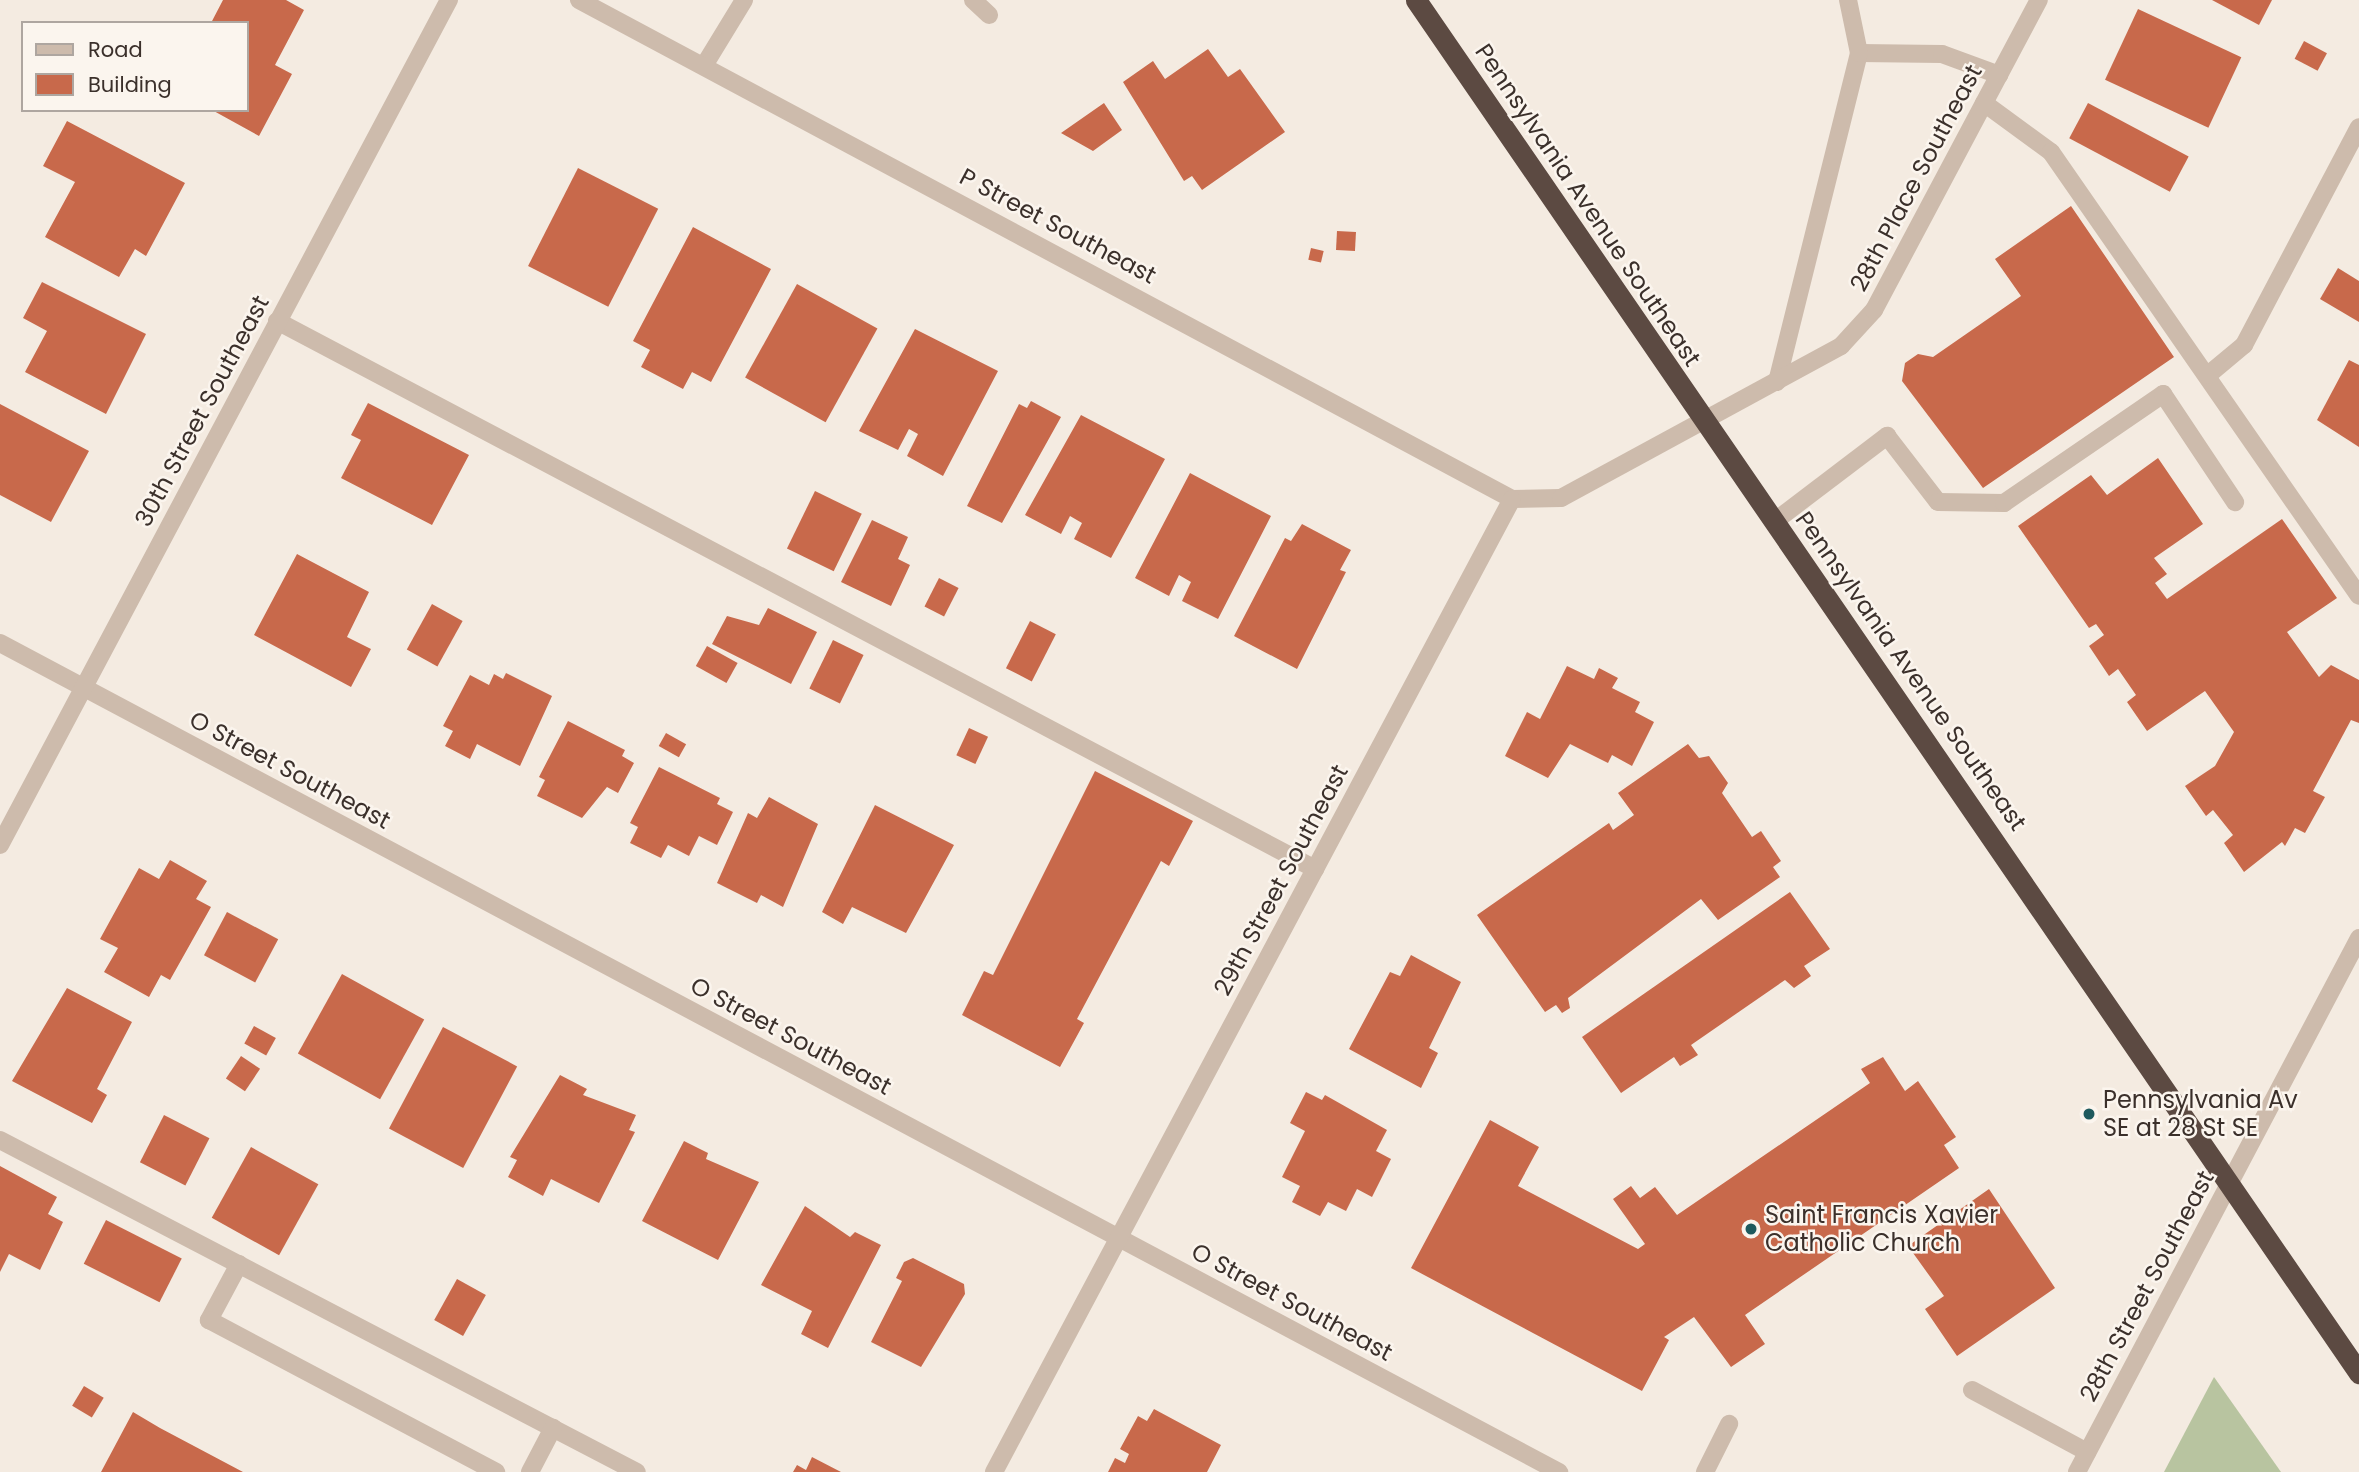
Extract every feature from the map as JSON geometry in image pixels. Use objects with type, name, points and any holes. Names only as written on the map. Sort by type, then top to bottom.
[{"type":"highway","name":"Pennsylvania Avenue Southeast","points":[[1416,0],[2359,1373]]},
{"type":"street","name":"30th Street Southeast","points":[[0,845],[449,0]]},
{"type":"street","name":"P Street Southeast","points":[[579,0],[705,64],[1512,499]]},
{"type":"street","points":[[705,64],[744,0]]},
{"type":"street","points":[[974,0],[989,15]]},
{"type":"street","points":[[1777,382],[1858,53],[1848,0]]},
{"type":"street","name":"28th Place Southeast","points":[[1705,423],[1841,346],[1874,310],[2039,0]]},
{"type":"street","points":[[1858,53],[1942,54],[1999,75]]},
{"type":"street","points":[[1984,103],[2051,152],[2359,596]]},
{"type":"street","points":[[2208,375],[2244,345],[2359,127]]},
{"type":"street","points":[[277,321],[1314,869]]},
{"type":"street","points":[[1775,521],[1887,436],[1938,502],[2004,503],[2163,394],[2235,502]]},
{"type":"street","points":[[1512,499],[1561,498],[1705,423]]},
{"type":"street","name":"29th Street Southeast","points":[[994,1472],[1512,499]]},
{"type":"street","name":"O Street Southeast","points":[[0,643],[1559,1472]]},
{"type":"street","name":"28th Street Southeast","points":[[2077,1472],[2359,938]]},
{"type":"street","points":[[0,1140],[637,1472]]},
{"type":"street","points":[[239,1264],[209,1320],[496,1472]]},
{"type":"street","points":[[1972,1390],[2087,1451]]},
{"type":"street","points":[[1705,1472],[1730,1424]]},
{"type":"street","points":[[530,1472],[553,1428]]},
{"type":"green space","points":[[2214,1377],[2281,1472],[2164,1472]]},
{"type":"building","points":[[223,0],[286,0],[304,10],[275,65],[292,74],[259,136],[216,112],[248,112],[248,21],[212,21]]},
{"type":"building","points":[[2212,0],[2272,0],[2259,25]]},
{"type":"building","points":[[2138,9],[2241,57],[2208,128],[2105,80]]},
{"type":"building","points":[[2304,41],[2327,53],[2318,71],[2295,59]]},
{"type":"building","points":[[1208,49],[1228,77],[1240,69],[1285,132],[1202,190],[1192,176],[1184,181],[1123,82],[1153,61],[1165,79]]},
{"type":"building","points":[[1104,103],[1122,130],[1093,151],[1061,133]]},
{"type":"building","points":[[2088,103],[2189,157],[2170,192],[2069,138]]},
{"type":"building","points":[[67,121],[185,183],[146,256],[135,249],[119,277],[45,237],[75,182],[43,166]]},
{"type":"building","points":[[578,168],[658,209],[608,307],[528,266]]},
{"type":"building","points":[[2071,206],[2174,357],[1983,488],[1902,381],[1905,363],[1918,354],[1933,357],[2021,296],[1995,259]]},
{"type":"building","points":[[693,227],[771,269],[711,382],[692,372],[683,389],[641,367],[650,350],[633,341]]},
{"type":"building","points":[[1337,231],[1356,232],[1355,251],[1336,250]]},
{"type":"building","points":[[1311,248],[1324,251],[1321,263],[1308,260]]},
{"type":"building","points":[[2338,268],[2359,281],[2359,322],[2320,299]]},
{"type":"building","points":[[42,282],[146,334],[106,414],[25,372],[47,331],[23,318]]},
{"type":"building","points":[[797,284],[877,329],[826,422],[745,378]]},
{"type":"building","points":[[915,329],[998,371],[943,476],[907,456],[918,434],[909,429],[898,450],[859,431]]},
{"type":"building","points":[[2349,360],[2359,365],[2359,447],[2317,420]]},
{"type":"building","points":[[1031,401],[1061,417],[1002,523],[967,506],[1019,404],[1027,408]]},
{"type":"building","points":[[368,403],[469,455],[432,525],[341,478],[361,440],[351,435]]},
{"type":"building","points":[[0,404],[89,451],[51,522],[0,495]]},
{"type":"building","points":[[1081,415],[1165,459],[1111,558],[1074,539],[1082,523],[1070,516],[1061,534],[1025,515]]},
{"type":"building","points":[[2158,458],[2203,524],[2154,558],[2167,574],[2155,583],[2167,599],[2282,519],[2337,598],[2287,632],[2319,677],[2331,665],[2359,680],[2359,723],[2351,720],[2313,791],[2325,797],[2305,833],[2295,828],[2285,846],[2282,842],[2244,872],[2224,843],[2233,835],[2213,810],[2206,816],[2185,786],[2215,766],[2234,732],[2205,691],[2147,731],[2127,702],[2136,695],[2118,669],[2109,676],[2089,646],[2104,635],[2096,624],[2089,628],[2018,526],[2091,475],[2107,495]]},
{"type":"building","points":[[1190,473],[1271,516],[1218,619],[1182,601],[1191,582],[1179,575],[1169,596],[1135,578]]},
{"type":"building","points":[[815,491],[862,514],[834,571],[787,549]]},
{"type":"building","points":[[872,520],[908,537],[898,559],[910,565],[891,606],[841,582]]},
{"type":"building","points":[[1302,524],[1351,550],[1340,570],[1346,572],[1297,669],[1234,636],[1285,538],[1291,541]]},
{"type":"building","points":[[297,554],[369,592],[347,637],[371,649],[351,687],[254,635]]},
{"type":"building","points":[[939,578],[959,588],[944,616],[924,607]]},
{"type":"building","points":[[432,604],[463,621],[437,666],[407,649]]},
{"type":"building","points":[[768,608],[817,632],[791,684],[712,644],[727,616],[759,625]]},
{"type":"building","points":[[1030,621],[1056,634],[1032,681],[1006,668]]},
{"type":"building","points":[[833,640],[864,655],[840,703],[809,689]]},
{"type":"building","points":[[707,646],[738,663],[726,683],[696,666]]},
{"type":"building","points":[[1567,666],[1594,679],[1599,668],[1618,678],[1612,688],[1640,702],[1635,712],[1654,722],[1632,766],[1612,755],[1608,763],[1570,744],[1548,778],[1505,756],[1527,712],[1540,719]]},
{"type":"building","points":[[506,673],[552,696],[520,766],[477,744],[470,759],[445,746],[453,731],[443,726],[470,675],[489,685],[494,674],[503,679]]},
{"type":"building","points":[[568,721],[625,750],[622,756],[634,763],[618,793],[607,787],[582,818],[537,796],[545,780],[539,777]]},
{"type":"building","points":[[969,728],[988,737],[975,764],[956,755]]},
{"type":"building","points":[[666,733],[686,744],[679,757],[659,746]]},
{"type":"building","points":[[1688,744],[1699,758],[1709,756],[1728,783],[1722,793],[1752,837],[1761,831],[1781,861],[1773,867],[1780,877],[1718,920],[1701,899],[1568,998],[1570,1008],[1562,1013],[1556,1005],[1545,1012],[1477,915],[1609,823],[1613,830],[1634,815],[1618,793]]},
{"type":"building","points":[[659,767],[720,798],[717,804],[733,812],[717,845],[699,836],[689,856],[668,845],[661,858],[630,843],[638,827],[630,823]]},
{"type":"building","points":[[1095,771],[1193,821],[1169,866],[1161,861],[1077,1019],[1084,1023],[1060,1067],[962,1015],[984,971],[993,975]]},
{"type":"building","points":[[769,797],[818,824],[783,907],[761,895],[757,903],[717,883],[748,813],[757,818]]},
{"type":"building","points":[[875,805],[954,845],[906,933],[852,907],[843,924],[822,912]]},
{"type":"building","points":[[170,860],[207,881],[196,899],[211,907],[170,980],[161,975],[149,997],[104,972],[118,948],[100,939],[139,868],[159,879]]},
{"type":"building","points":[[1790,892],[1830,949],[1804,966],[1811,976],[1794,988],[1785,980],[1691,1045],[1698,1055],[1680,1066],[1674,1057],[1621,1093],[1582,1037]]},
{"type":"building","points":[[227,912],[278,939],[255,982],[204,955]]},
{"type":"building","points":[[1411,955],[1461,982],[1429,1048],[1438,1053],[1421,1088],[1349,1049],[1390,972],[1400,976]]},
{"type":"building","points":[[342,974],[424,1020],[380,1099],[298,1054]]},
{"type":"building","points":[[67,988],[132,1022],[97,1089],[107,1095],[92,1123],[12,1081]]},
{"type":"building","points":[[254,1026],[276,1038],[266,1056],[244,1043]]},
{"type":"building","points":[[443,1027],[517,1066],[463,1168],[389,1129]]},
{"type":"building","points":[[241,1056],[260,1069],[245,1091],[226,1078]]},
{"type":"building","name":"Saint Francis Xavier Catholic Church","points":[[1883,1057],[1905,1091],[1918,1081],[1956,1137],[1944,1145],[1959,1168],[1745,1315],[1765,1344],[1731,1367],[1694,1317],[1664,1337],[1669,1340],[1642,1391],[1411,1268],[1490,1120],[1539,1147],[1518,1186],[1638,1249],[1645,1244],[1613,1199],[1631,1186],[1640,1198],[1655,1187],[1677,1215],[1870,1083],[1861,1069]]},
{"type":"building","points":[[560,1075],[587,1089],[583,1095],[636,1115],[629,1130],[635,1132],[599,1203],[551,1179],[543,1196],[508,1177],[517,1160],[510,1157]]},
{"type":"building","points":[[1306,1092],[1322,1100],[1325,1095],[1387,1130],[1376,1151],[1391,1159],[1372,1197],[1357,1189],[1346,1211],[1328,1202],[1320,1216],[1292,1202],[1300,1186],[1282,1177],[1305,1131],[1290,1123]]},
{"type":"building","points":[[164,1115],[209,1138],[185,1185],[140,1162]]},
{"type":"building","points":[[684,1141],[708,1153],[706,1159],[759,1182],[718,1260],[642,1221]]},
{"type":"building","points":[[251,1147],[318,1184],[279,1255],[212,1218]]},
{"type":"building","points":[[0,1166],[57,1197],[48,1214],[63,1222],[40,1270],[9,1254],[0,1272]]},
{"type":"building","points":[[1989,1189],[2055,1288],[1957,1356],[1925,1309],[1944,1296],[1908,1246]]},
{"type":"building","points":[[805,1206],[850,1237],[855,1232],[881,1245],[828,1348],[801,1334],[812,1311],[761,1285]]},
{"type":"building","points":[[106,1220],[182,1259],[159,1302],[84,1264]]},
{"type":"building","points":[[913,1258],[964,1284],[965,1294],[921,1367],[871,1342],[902,1281],[896,1278],[904,1262]]},
{"type":"building","points":[[457,1279],[486,1295],[463,1336],[434,1320]]},
{"type":"building","points":[[84,1386],[104,1398],[92,1418],[72,1406]]},
{"type":"building","points":[[1154,1409],[1221,1445],[1207,1472],[1108,1472],[1115,1458],[1125,1463],[1129,1454],[1120,1449],[1138,1416],[1147,1421]]},
{"type":"building","points":[[133,1412],[160,1428],[243,1472],[101,1472]]},
{"type":"building","points":[[812,1457],[841,1472],[793,1472],[797,1465],[806,1470]]},
{"type":"place","name":"Pennsylvania Av SE at 28 St SE","points":[[2089,1114]]},
{"type":"place","name":"Saint Francis Xavier Catholic Church","points":[[1751,1229]]}]
